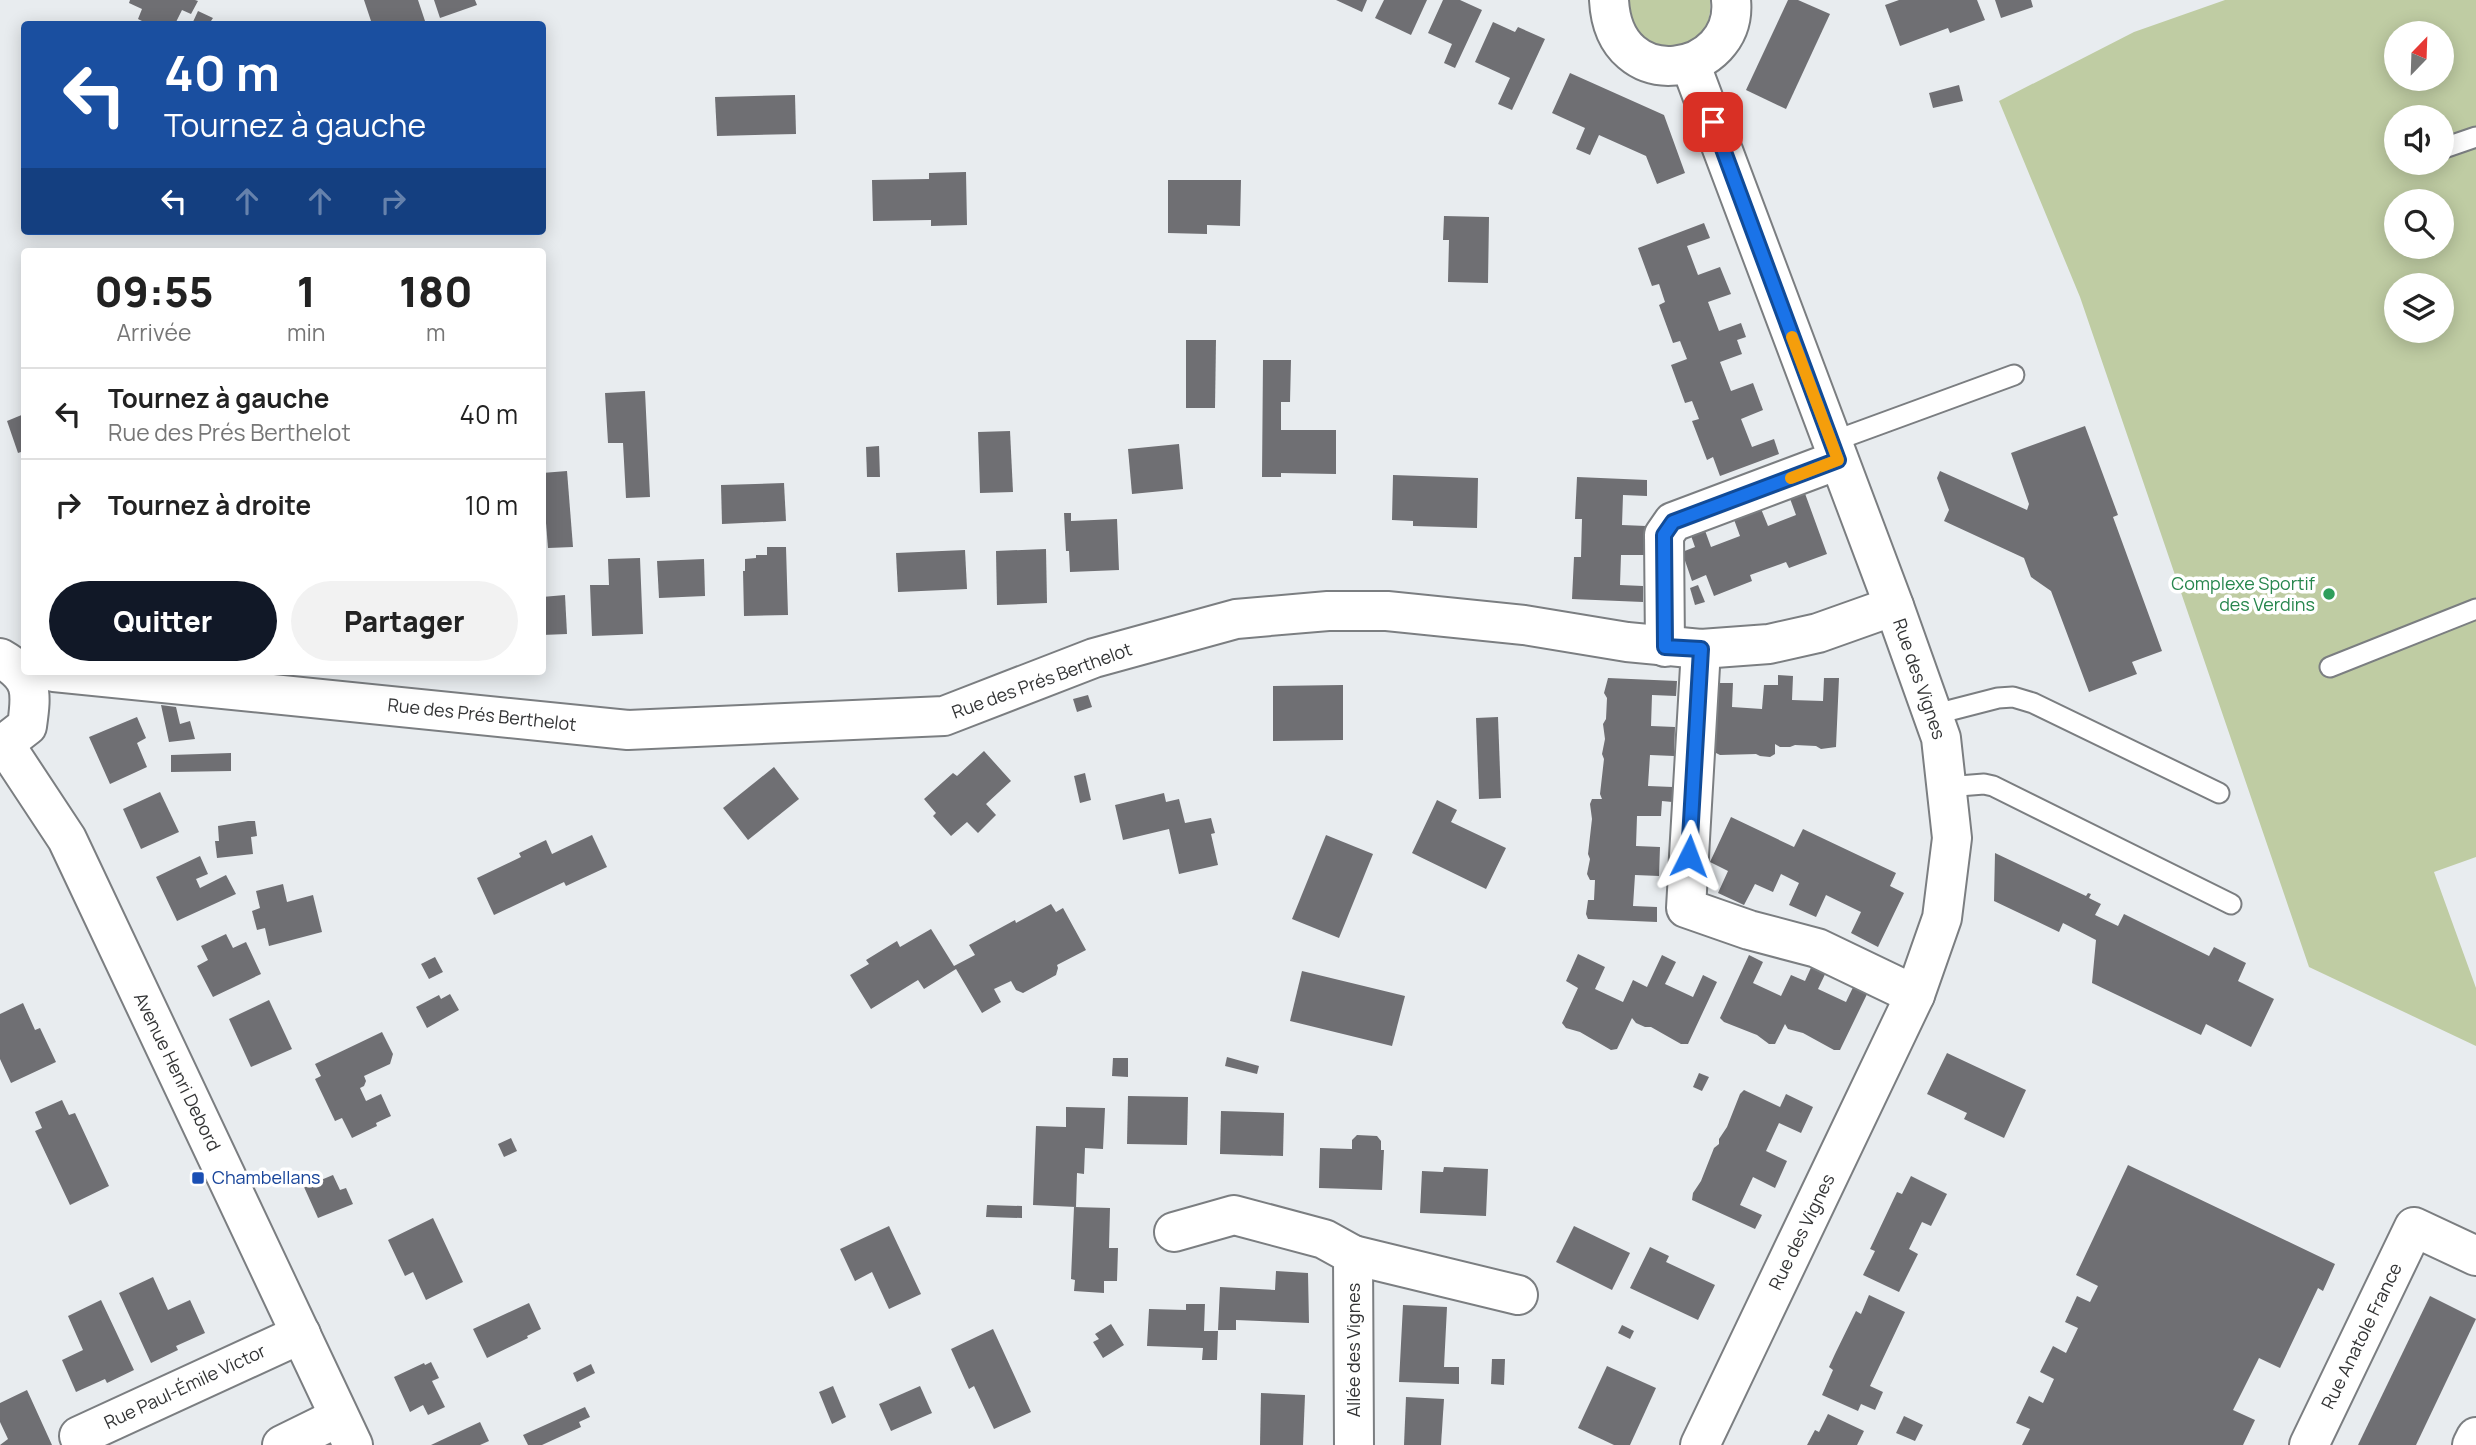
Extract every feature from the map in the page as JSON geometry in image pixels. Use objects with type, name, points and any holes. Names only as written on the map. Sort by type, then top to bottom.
[{"type":"street","points":[[1609,0],[1609,17],[1615,33],[1625,47],[1639,58],[1655,65],[1672,66],[1690,63],[1707,54],[1720,40],[1729,23],[1731,0]]},
{"type":"street","name":"Rue des Vignes","points":[[1690,63],[1941,738],[1952,838],[1942,918],[1915,995],[1700,1445]]},
{"type":"street","points":[[1835,451],[1673,522],[1664,535],[1683,648],[1686,908],[1749,930],[1817,948],[1915,995]]},
{"type":"street","name":"Rue des Prés Berthelot","points":[[101,675],[628,730],[944,716],[1094,658],[1227,621],[1328,611],[1387,611],[1524,625],[1683,648],[1769,644],[1806,636],[1894,606]]},
{"type":"street","points":[[2,746],[27,726],[32,695],[26,675]]},
{"type":"street","name":"Avenue Henri Debord","points":[[2,746],[67,839],[346,1431]]},
{"type":"street","name":"Allée des Vignes","points":[[1174,1232],[1234,1215],[1324,1239],[1353,1255],[1518,1295]]},
{"type":"street","name":"Rue Anatole France","points":[[2309,1445],[2414,1227],[2476,1256]]},
{"type":"street","name":"Allée des Vignes","points":[[1353,1255],[1354,1445]]},
{"type":"street","name":"Rue Paul-Émile Victor","points":[[83,1445],[79,1436],[301,1334]]},
{"type":"street","points":[[282,1445],[346,1431]]},
{"type":"street","points":[[2472,1445],[2476,1437]]},
{"type":"lane","points":[[2454,145],[2476,137]]},
{"type":"lane","points":[[1835,451],[2014,375]]},
{"type":"lane","points":[[2330,667],[2476,609]]},
{"type":"lane","points":[[1932,715],[1998,698],[2013,697],[2033,704],[2219,793]]},
{"type":"lane","points":[[1946,787],[1984,784],[1993,786],[2231,904]]},
{"type":"green space","points":[[1630,0],[1710,0],[1708,21],[1699,37],[1685,45],[1670,48],[1654,45],[1640,35],[1632,21]]},
{"type":"green space","name":"Complexe Sportif des Verdins","points":[[2225,0],[2476,0],[2476,857],[2434,872],[2476,988],[2476,1046],[2309,967],[2080,297],[1999,101],[2134,32]]},
{"type":"building","points":[[130,0],[198,1],[191,14],[182,10],[176,21],[142,21],[138,19],[142,9],[129,3]]},
{"type":"building","points":[[364,0],[418,0],[425,21],[371,21]]},
{"type":"building","points":[[434,0],[475,0],[477,5],[440,18]]},
{"type":"building","points":[[1336,0],[1367,0],[1362,12]]},
{"type":"building","points":[[1384,0],[1427,0],[1411,35],[1375,18]]},
{"type":"building","points":[[1443,0],[1460,0],[1482,10],[1455,68],[1444,63],[1452,44],[1428,33]]},
{"type":"building","points":[[1788,0],[1798,0],[1830,14],[1786,109],[1746,90]]},
{"type":"building","points":[[1899,0],[1977,0],[1985,20],[1950,33],[1948,28],[1900,46],[1885,5]]},
{"type":"building","points":[[1995,0],[2031,0],[2033,7],[2001,18]]},
{"type":"building","points":[[198,11],[213,18],[211,21],[193,21]]},
{"type":"building","points":[[1493,22],[1515,32],[1518,27],[1545,39],[1512,110],[1498,104],[1510,78],[1475,62]]},
{"type":"building","points":[[1570,73],[1664,115],[1685,173],[1657,184],[1646,156],[1599,135],[1590,155],[1576,149],[1585,128],[1552,113]]},
{"type":"building","points":[[1959,85],[1963,101],[1933,108],[1929,93]]},
{"type":"building","points":[[795,95],[796,134],[717,136],[715,97]]},
{"type":"building","points":[[966,172],[967,225],[931,226],[931,220],[873,221],[872,180],[929,179],[929,173]]},
{"type":"building","points":[[1168,180],[1241,180],[1240,226],[1207,225],[1207,234],[1168,233]]},
{"type":"building","points":[[1444,216],[1489,217],[1488,283],[1448,282],[1449,240],[1443,240]]},
{"type":"building","points":[[1704,223],[1710,238],[1687,246],[1698,275],[1720,267],[1731,294],[1708,302],[1719,331],[1741,323],[1746,337],[1737,340],[1742,354],[1720,362],[1731,391],[1753,383],[1763,410],[1741,419],[1752,447],[1774,439],[1779,454],[1720,476],[1713,457],[1707,460],[1692,421],[1699,419],[1692,401],[1685,403],[1671,365],[1687,359],[1680,341],[1673,343],[1659,305],[1665,302],[1659,284],[1652,286],[1638,248]]},
{"type":"building","points":[[1186,340],[1216,340],[1215,408],[1186,408]]},
{"type":"building","points":[[1263,360],[1291,360],[1290,402],[1281,402],[1281,430],[1336,430],[1336,474],[1281,473],[1281,477],[1262,477]]},
{"type":"building","points":[[645,391],[650,497],[626,498],[623,443],[608,443],[605,393]]},
{"type":"building","points":[[21,415],[21,452],[18,453],[7,421]]},
{"type":"building","points":[[2085,426],[2118,515],[2113,517],[2162,651],[2132,662],[2137,674],[2089,692],[2051,591],[2031,577],[2024,558],[1944,521],[1949,510],[1937,478],[1940,471],[2027,510],[2029,504],[2011,453]]},
{"type":"building","points":[[1010,431],[1013,492],[980,493],[978,432]]},
{"type":"building","points":[[1179,444],[1183,489],[1132,494],[1128,449]]},
{"type":"building","points":[[879,446],[880,477],[867,477],[866,447]]},
{"type":"building","points":[[567,471],[573,547],[548,548],[546,473]]},
{"type":"building","points":[[1393,475],[1478,478],[1477,528],[1413,526],[1413,521],[1392,520]]},
{"type":"building","points":[[1577,477],[1647,480],[1647,496],[1623,495],[1622,525],[1646,526],[1644,555],[1621,555],[1620,585],[1643,586],[1643,602],[1572,599],[1574,557],[1581,557],[1582,519],[1575,519]]},
{"type":"building","points":[[784,483],[786,521],[722,524],[721,485]]},
{"type":"building","points":[[1803,488],[1827,554],[1789,568],[1786,562],[1750,575],[1752,581],[1714,596],[1706,575],[1692,581],[1682,552],[1695,547],[1689,530],[1703,525],[1711,547],[1740,536],[1732,514],[1759,504],[1768,526],[1796,515],[1788,493]]},
{"type":"building","points":[[1064,513],[1071,513],[1071,521],[1117,519],[1119,570],[1070,572]]},
{"type":"building","points":[[767,547],[786,547],[788,615],[744,616],[745,559],[767,555]]},
{"type":"building","points":[[1046,549],[1047,603],[997,605],[996,551]]},
{"type":"building","points":[[965,550],[967,589],[898,592],[896,553]]},
{"type":"building","points":[[640,558],[643,634],[592,636],[590,585],[609,585],[608,559]]},
{"type":"building","points":[[704,559],[705,596],[659,598],[657,561]]},
{"type":"building","points":[[1698,585],[1705,602],[1695,605],[1690,588]]},
{"type":"building","points":[[565,595],[567,634],[546,635],[546,597]]},
{"type":"building","points":[[1778,675],[1793,676],[1792,700],[1823,701],[1824,678],[1839,678],[1836,747],[1780,747],[1775,744],[1775,754],[1770,757],[1756,754],[1720,755],[1714,752],[1717,683],[1733,683],[1732,707],[1762,709],[1764,685],[1778,685]]},
{"type":"building","points":[[1608,678],[1677,681],[1676,696],[1652,695],[1651,726],[1675,727],[1674,756],[1650,755],[1648,786],[1673,787],[1672,802],[1662,801],[1661,816],[1637,816],[1636,846],[1660,847],[1659,876],[1635,875],[1633,906],[1657,907],[1657,922],[1588,919],[1586,914],[1588,900],[1594,900],[1595,880],[1590,880],[1587,874],[1592,819],[1590,804],[1592,799],[1602,799],[1602,754],[1605,739],[1603,724],[1606,719],[1607,698],[1604,693]]},
{"type":"building","points":[[1343,685],[1343,740],[1273,741],[1273,686]]},
{"type":"building","points":[[1088,695],[1092,707],[1077,712],[1073,699]]},
{"type":"building","points":[[161,705],[176,707],[180,724],[190,721],[195,739],[169,742]]},
{"type":"building","points":[[137,717],[146,738],[137,743],[147,767],[110,784],[89,737]]},
{"type":"building","points":[[1498,717],[1501,798],[1479,799],[1476,718]]},
{"type":"building","points":[[984,751],[1011,781],[986,804],[996,815],[978,833],[967,822],[951,836],[933,816],[936,813],[924,799],[953,773],[957,776]]},
{"type":"building","points":[[231,753],[231,771],[171,772],[171,755]]},
{"type":"building","points":[[774,767],[799,799],[748,840],[723,808]]},
{"type":"building","points":[[1085,773],[1091,800],[1080,803],[1074,776]]},
{"type":"building","points":[[160,792],[179,832],[141,849],[123,809]]},
{"type":"building","points":[[1164,793],[1166,802],[1179,799],[1185,823],[1211,818],[1215,833],[1211,834],[1218,865],[1179,874],[1169,829],[1123,840],[1115,805]]},
{"type":"building","points":[[1437,800],[1457,810],[1451,822],[1506,848],[1486,889],[1412,853]]},
{"type":"building","points":[[1731,817],[1794,847],[1803,829],[1896,873],[1890,886],[1904,893],[1878,947],[1851,933],[1861,912],[1826,895],[1816,917],[1789,905],[1799,883],[1781,874],[1773,892],[1755,884],[1744,905],[1718,893],[1728,871],[1710,862]]},
{"type":"building","points":[[255,821],[257,836],[251,837],[253,854],[217,858],[215,841],[219,841],[218,826]]},
{"type":"building","points":[[592,835],[607,867],[566,886],[564,882],[494,915],[477,878],[521,857],[519,853],[546,840],[552,854]]},
{"type":"building","points":[[1326,835],[1373,854],[1339,938],[1292,919]]},
{"type":"building","points":[[1995,853],[2086,896],[2091,894],[2089,898],[2101,904],[2095,915],[2118,926],[2124,914],[2209,956],[2214,947],[2246,963],[2238,981],[2274,999],[2251,1047],[2206,1024],[2201,1035],[2092,983],[2096,940],[2063,923],[2059,932],[1994,901]]},
{"type":"building","points":[[200,856],[208,874],[196,879],[200,888],[226,875],[236,894],[177,921],[156,877]]},
{"type":"building","points":[[283,884],[287,902],[313,895],[322,932],[269,946],[265,928],[257,930],[252,911],[260,908],[256,891]]},
{"type":"building","points":[[1051,904],[1056,912],[1063,908],[1086,950],[1057,965],[1056,975],[1023,993],[1016,990],[1011,981],[994,989],[1001,1002],[982,1013],[956,969],[924,989],[918,980],[871,1009],[850,975],[869,964],[866,960],[897,941],[900,947],[931,929],[954,966],[975,955],[969,945]]},
{"type":"building","points":[[226,934],[233,948],[246,942],[261,974],[213,997],[197,966],[208,960],[201,946]]},
{"type":"building","points":[[1578,954],[1605,967],[1595,989],[1623,1002],[1633,980],[1647,987],[1662,955],[1676,962],[1665,984],[1693,997],[1703,975],[1717,982],[1688,1044],[1681,1044],[1651,1027],[1636,1023],[1632,1018],[1617,1049],[1611,1050],[1580,1032],[1566,1028],[1562,1023],[1578,988],[1566,981]]},
{"type":"building","points":[[1749,955],[1763,962],[1753,983],[1781,996],[1791,975],[1805,981],[1814,961],[1828,968],[1818,989],[1846,1002],[1856,981],[1870,988],[1840,1050],[1834,1050],[1803,1033],[1788,1029],[1785,1024],[1775,1044],[1769,1044],[1757,1035],[1720,1018]]},
{"type":"building","points":[[435,957],[443,972],[429,979],[421,964]]},
{"type":"building","points":[[1302,971],[1405,996],[1392,1046],[1290,1021]]},
{"type":"building","points":[[450,994],[459,1010],[427,1028],[416,1007],[439,995],[441,999]]},
{"type":"building","points":[[269,1000],[292,1049],[251,1067],[229,1019]]},
{"type":"building","points":[[23,1003],[35,1030],[40,1028],[56,1062],[11,1083],[0,1059],[0,1014]]},
{"type":"building","points":[[382,1032],[393,1054],[390,1064],[364,1076],[366,1081],[360,1088],[366,1101],[381,1094],[391,1116],[352,1138],[342,1118],[335,1121],[315,1079],[321,1076],[315,1064]]},
{"type":"building","points":[[1947,1053],[2026,1090],[2004,1138],[1964,1119],[1967,1113],[1927,1094]]},
{"type":"building","points":[[1227,1057],[1259,1066],[1257,1074],[1225,1066]]},
{"type":"building","points":[[1113,1058],[1128,1058],[1128,1077],[1112,1076]]},
{"type":"building","points":[[1699,1073],[1709,1077],[1702,1091],[1693,1087]]},
{"type":"building","points":[[1744,1090],[1780,1107],[1786,1094],[1813,1107],[1801,1133],[1779,1123],[1766,1151],[1787,1161],[1775,1188],[1753,1177],[1740,1205],[1762,1215],[1755,1229],[1692,1200],[1714,1148],[1719,1144],[1719,1139]]},
{"type":"building","points":[[1128,1096],[1188,1097],[1187,1145],[1127,1144]]},
{"type":"building","points":[[62,1100],[69,1115],[75,1113],[109,1186],[70,1205],[35,1131],[42,1128],[35,1112]]},
{"type":"building","points":[[1066,1107],[1105,1108],[1103,1149],[1085,1148],[1084,1174],[1077,1173],[1076,1207],[1033,1205],[1036,1126],[1066,1127]]},
{"type":"building","points":[[1221,1111],[1284,1113],[1283,1156],[1220,1154]]},
{"type":"building","points":[[1357,1135],[1377,1136],[1381,1141],[1381,1150],[1384,1150],[1382,1190],[1319,1188],[1320,1148],[1352,1149],[1352,1140]]},
{"type":"building","points":[[511,1138],[517,1151],[504,1157],[498,1144]]},
{"type":"building","points":[[2128,1165],[2335,1264],[2323,1291],[2318,1288],[2280,1368],[2259,1358],[2233,1410],[2255,1420],[2243,1445],[2022,1445],[2030,1429],[2016,1423],[2029,1396],[2043,1403],[2054,1379],[2040,1372],[2053,1346],[2066,1353],[2078,1328],[2065,1322],[2077,1296],[2090,1302],[2098,1286],[2076,1275]]},
{"type":"building","points":[[1444,1167],[1488,1169],[1486,1216],[1420,1213],[1422,1171],[1443,1172]]},
{"type":"building","points":[[333,1175],[340,1190],[346,1188],[353,1204],[318,1218],[304,1187]]},
{"type":"building","points":[[1911,1176],[1947,1194],[1931,1226],[1922,1222],[1909,1249],[1918,1254],[1899,1292],[1863,1275],[1875,1251],[1870,1249],[1897,1192],[1902,1194]]},
{"type":"building","points":[[987,1205],[1022,1206],[1022,1218],[986,1217]]},
{"type":"building","points":[[1074,1207],[1110,1208],[1109,1248],[1118,1248],[1117,1281],[1104,1281],[1104,1293],[1074,1291],[1075,1280],[1071,1279]]},
{"type":"building","points":[[433,1218],[463,1282],[426,1300],[413,1272],[405,1276],[388,1240]]},
{"type":"building","points":[[889,1226],[921,1294],[889,1309],[872,1272],[855,1281],[840,1249]]},
{"type":"building","points":[[1574,1226],[1630,1253],[1612,1290],[1556,1262]]},
{"type":"building","points":[[1650,1247],[1669,1256],[1666,1262],[1715,1285],[1698,1320],[1630,1288]]},
{"type":"building","points":[[1276,1271],[1308,1273],[1309,1323],[1236,1320],[1236,1330],[1218,1330],[1220,1287],[1275,1290]]},
{"type":"building","points":[[153,1277],[168,1310],[190,1300],[205,1333],[176,1346],[178,1350],[151,1363],[119,1293]]},
{"type":"building","points":[[1869,1295],[1905,1312],[1870,1386],[1883,1392],[1875,1410],[1861,1404],[1858,1411],[1822,1395],[1833,1370],[1829,1367],[1835,1354],[1856,1311],[1861,1314]]},
{"type":"building","points":[[2430,1296],[2476,1319],[2416,1445],[2358,1445]]},
{"type":"building","points":[[101,1300],[134,1370],[107,1383],[105,1379],[76,1392],[62,1360],[83,1350],[68,1316]]},
{"type":"building","points":[[529,1303],[541,1329],[487,1358],[473,1329]]},
{"type":"building","points":[[1186,1304],[1205,1304],[1204,1331],[1218,1331],[1217,1360],[1202,1360],[1203,1348],[1147,1346],[1149,1309],[1186,1310]]},
{"type":"building","points":[[1403,1305],[1447,1307],[1444,1367],[1459,1367],[1459,1384],[1399,1382]]},
{"type":"building","points":[[1111,1324],[1124,1345],[1103,1358],[1093,1342],[1099,1339],[1095,1334]]},
{"type":"building","points":[[1622,1325],[1634,1331],[1630,1339],[1618,1333]]},
{"type":"building","points":[[993,1329],[1031,1412],[994,1429],[974,1386],[969,1389],[951,1349]]},
{"type":"building","points":[[1492,1359],[1505,1359],[1504,1385],[1491,1384]]},
{"type":"building","points":[[431,1362],[439,1378],[432,1381],[445,1407],[428,1415],[423,1405],[410,1412],[394,1377]]},
{"type":"building","points":[[591,1364],[595,1373],[577,1382],[573,1373]]},
{"type":"building","points":[[1607,1366],[1656,1388],[1630,1445],[1614,1445],[1578,1428]]},
{"type":"building","points":[[833,1386],[846,1417],[832,1424],[819,1392]]},
{"type":"building","points":[[920,1386],[932,1413],[891,1431],[879,1404]]},
{"type":"building","points":[[27,1390],[52,1445],[0,1445],[8,1439],[0,1422],[0,1403]]},
{"type":"building","points":[[1261,1393],[1305,1395],[1303,1445],[1260,1445]]},
{"type":"building","points":[[1406,1397],[1444,1399],[1441,1445],[1404,1445]]},
{"type":"building","points":[[585,1407],[590,1417],[579,1422],[581,1427],[542,1445],[528,1445],[523,1435]]},
{"type":"building","points":[[1828,1414],[1864,1431],[1857,1445],[1807,1445],[1815,1430],[1819,1432]]},
{"type":"building","points":[[1904,1416],[1923,1425],[1915,1441],[1896,1433]]},
{"type":"building","points":[[480,1422],[489,1441],[480,1445],[431,1445]]},
{"type":"slow traffic","points":[[1791,478],[1838,460],[1792,337]]},
{"type":"place","name":"Complexe Sportif des Verdins","points":[[2329,594]]},
{"type":"place","name":"Chambellans","points":[[198,1178]]},
{"type":"route","points":[[1689,856],[1701,649],[1665,647],[1664,535],[1673,522],[1838,460],[1713,122]]}]
